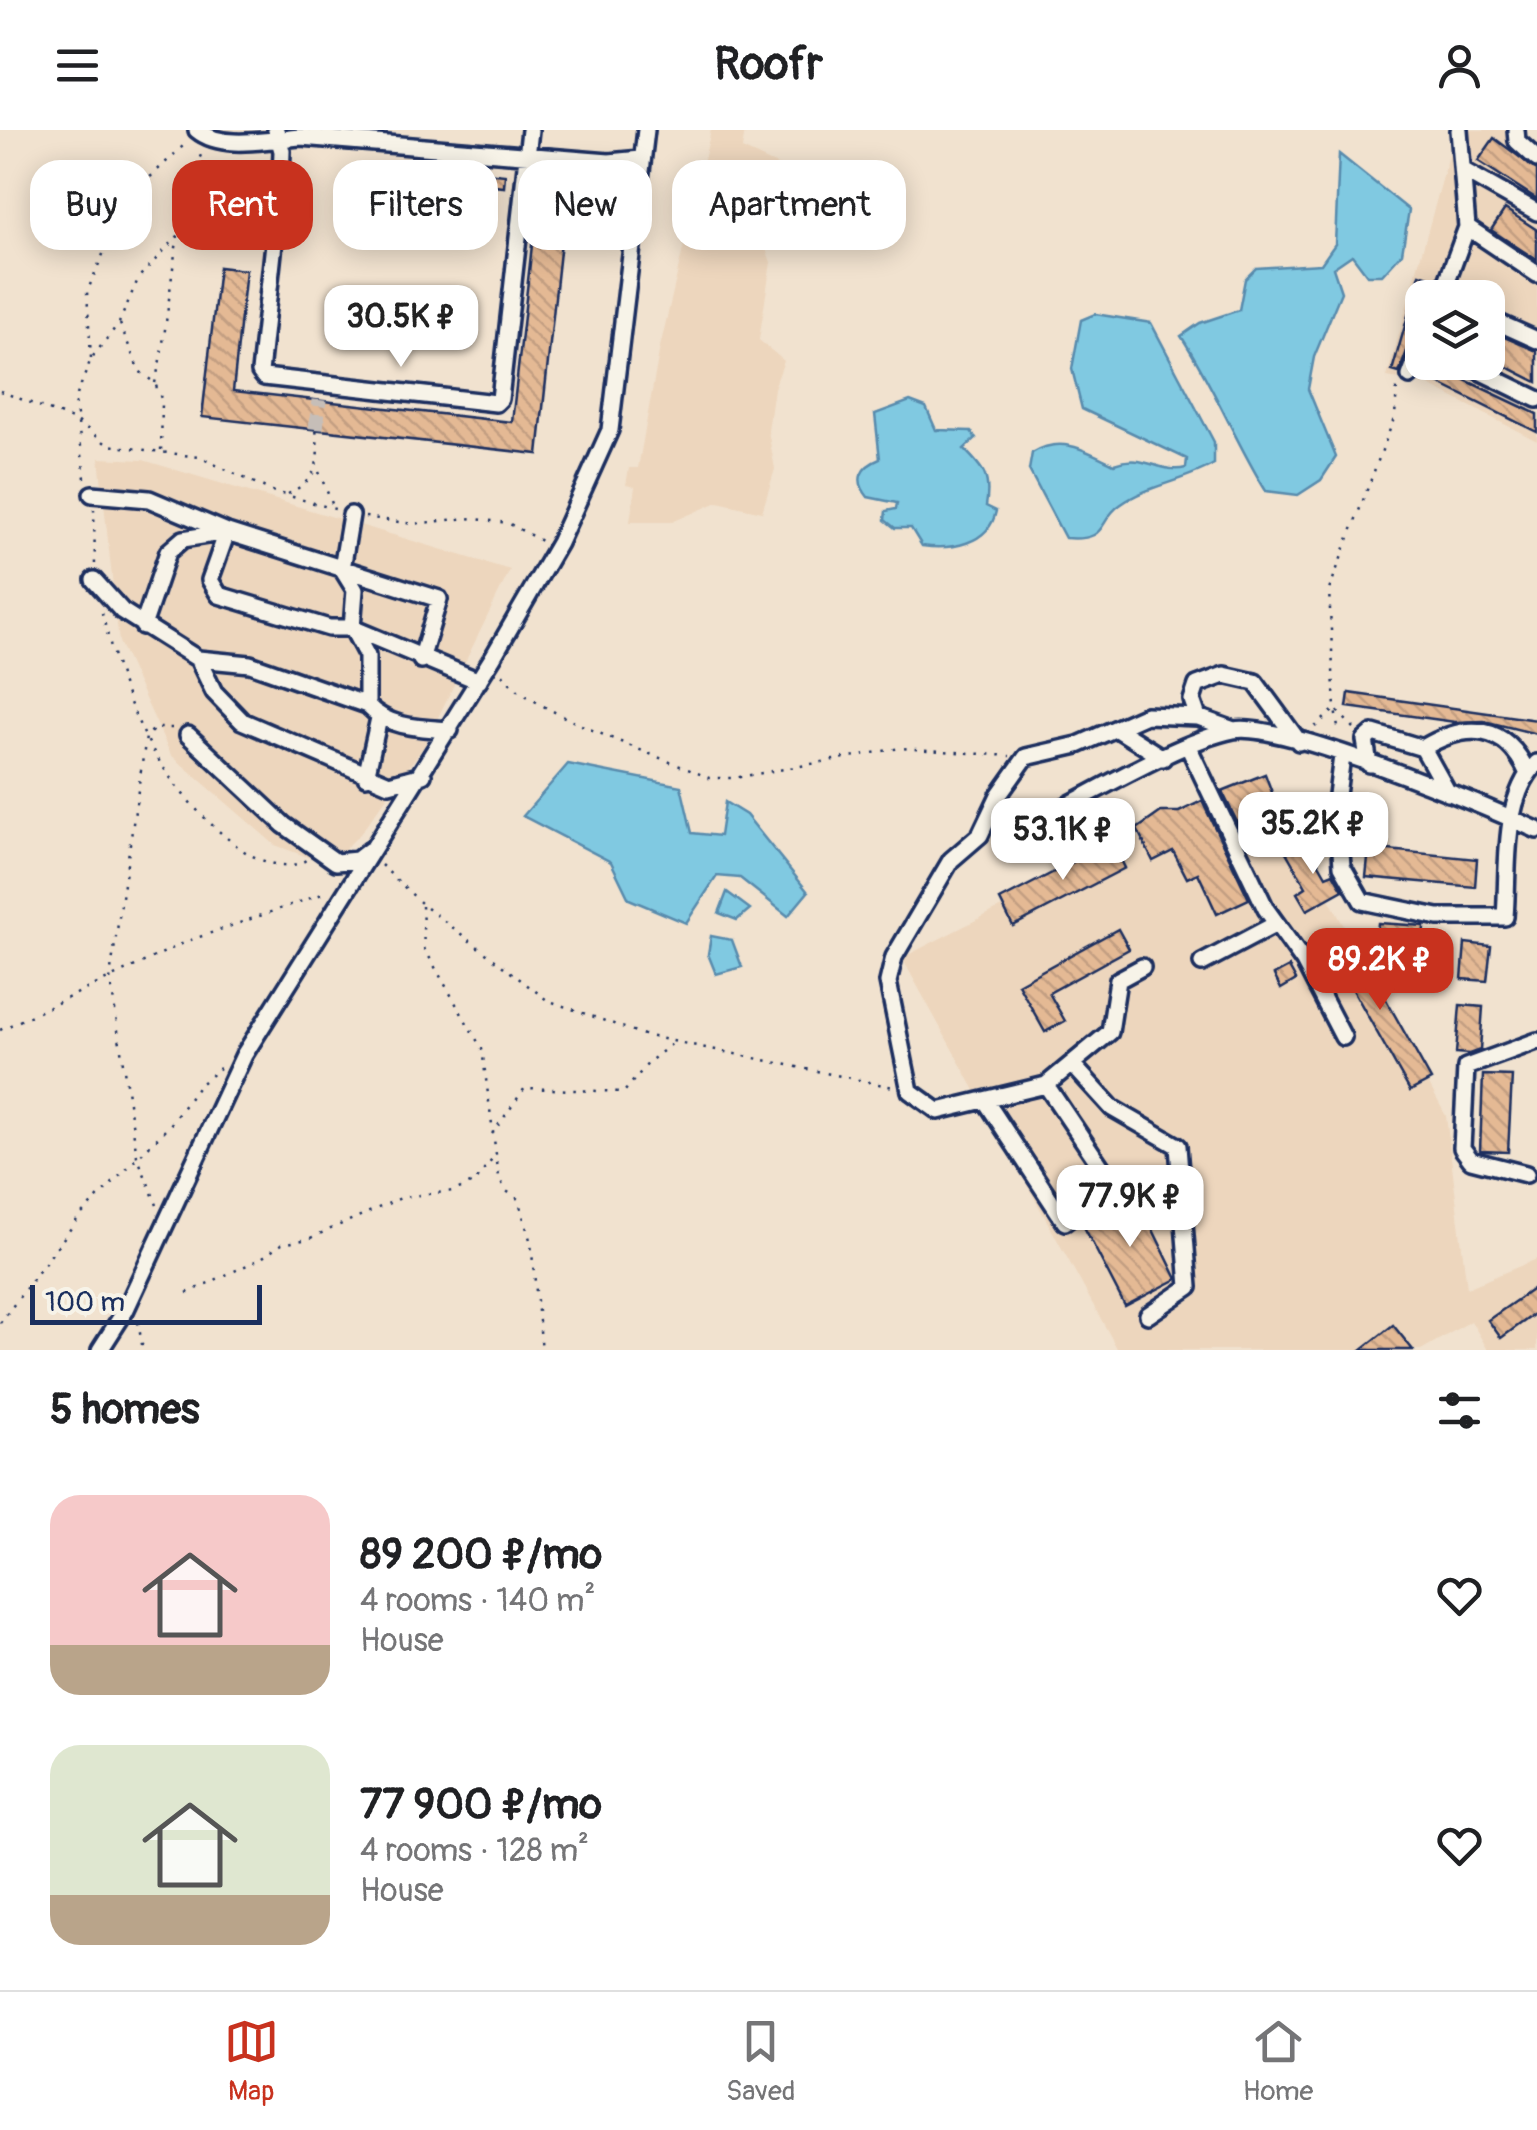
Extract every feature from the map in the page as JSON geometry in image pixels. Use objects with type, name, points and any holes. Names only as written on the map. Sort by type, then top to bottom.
[{"type":"street","points":[[277,134],[280,179],[260,372],[264,378],[320,392],[496,403],[500,399],[530,130]]},
{"type":"street","points":[[100,1350],[125,1311],[244,1054],[479,681],[559,543],[610,430],[634,260],[646,130]]},
{"type":"street","points":[[1451,280],[1467,227],[1460,130]]},
{"type":"street","points":[[1516,130],[1518,141],[1537,159]]},
{"type":"street","points":[[201,134],[277,134],[609,162],[642,159]]},
{"type":"street","points":[[1466,172],[1537,212]]},
{"type":"street","points":[[1467,227],[1537,274]]},
{"type":"street","points":[[1505,326],[1537,340]]},
{"type":"street","points":[[1498,380],[1537,399]]},
{"type":"street","points":[[92,494],[149,500],[227,532],[440,599],[421,660]]},
{"type":"street","points":[[351,515],[342,568],[354,590],[352,628],[367,656],[367,704]]},
{"type":"street","points":[[143,626],[168,552],[182,539],[227,532]]},
{"type":"street","points":[[227,532],[210,580],[219,594],[329,628],[352,628],[479,681]]},
{"type":"street","points":[[94,580],[143,626],[198,659],[250,664],[367,704],[379,718],[416,728],[450,730]]},
{"type":"street","points":[[198,659],[214,692],[242,722],[389,784],[423,775]]},
{"type":"street","points":[[1198,717],[1192,700],[1197,685],[1224,675],[1255,682],[1299,742]]},
{"type":"street","points":[[1142,967],[1118,980],[1110,1032],[1046,1086],[938,1111],[910,1091],[888,982],[894,958],[951,860],[980,835],[999,795],[1026,757],[1078,745],[1146,715],[1198,717],[1234,730],[1264,731],[1369,764],[1537,830]]},
{"type":"street","points":[[366,777],[379,718]]},
{"type":"street","points":[[1117,729],[1163,758]]},
{"type":"street","points":[[1040,820],[1163,758],[1234,730]]},
{"type":"street","points":[[1342,756],[1337,796],[1342,866],[1362,900],[1438,918],[1506,917],[1512,818],[1520,785],[1532,769],[1502,738],[1481,731],[1449,732],[1422,748]]},
{"type":"street","points":[[1369,764],[1365,740],[1372,733],[1422,748],[1448,793]]},
{"type":"street","points":[[188,735],[284,825],[336,862],[358,860],[377,844]]},
{"type":"street","points":[[1189,748],[1276,924],[1304,962],[1343,1037]]},
{"type":"street","points":[[1202,963],[1276,924]]},
{"type":"street","points":[[1526,1174],[1471,1160],[1462,1148],[1466,1066],[1537,1041]]},
{"type":"street","points":[[1072,1064],[1112,1108],[1178,1146],[1189,1288],[1148,1315]]},
{"type":"street","points":[[1046,1086],[1114,1186]]},
{"type":"street","points":[[985,1100],[1065,1222],[1114,1186],[1180,1192]]},
{"type":"path","points":[[196,160],[201,134]]},
{"type":"path","points":[[91,359],[88,292],[126,200],[201,134]]},
{"type":"path","points":[[94,580],[92,494],[83,473],[75,400],[91,359],[120,323],[139,277],[172,241]]},
{"type":"path","points":[[154,383],[168,331],[168,292],[175,250]]},
{"type":"path","points":[[120,323],[139,371],[154,383],[162,400],[161,452]]},
{"type":"path","points":[[1342,756],[1335,709],[1329,590],[1395,416],[1394,394],[1406,380]]},
{"type":"path","points":[[0,390],[77,421],[108,445],[199,457],[287,495],[351,515],[413,524],[468,518],[508,523],[539,541],[559,543]]},
{"type":"path","points":[[316,430],[318,470],[333,508]]},
{"type":"path","points":[[287,495],[309,484],[318,470]]},
{"type":"path","points":[[102,614],[115,664],[146,737],[200,818],[257,861],[298,865],[320,850]]},
{"type":"path","points":[[493,657],[510,687],[545,707],[709,778],[734,778],[900,748],[1026,757]]},
{"type":"path","points":[[1335,709],[1365,740]]},
{"type":"path","points":[[1299,742],[1335,709]]},
{"type":"path","points":[[166,1226],[138,1156],[110,978],[146,737],[155,728],[188,735]]},
{"type":"path","points":[[377,844],[378,862],[386,874],[547,1000],[675,1041],[910,1091]]},
{"type":"path","points":[[0,1030],[188,940],[350,886]]},
{"type":"path","points":[[422,904],[424,948],[482,1048],[498,1178],[518,1200],[531,1243],[542,1350]]},
{"type":"path","points":[[491,1135],[525,1088],[624,1092],[650,1061],[675,1041]]},
{"type":"path","points":[[0,1323],[80,1216],[170,1125],[199,1085],[244,1054]]},
{"type":"path","points":[[186,1293],[260,1260],[282,1244],[308,1239],[403,1196],[454,1191],[475,1182],[495,1156]]},
{"type":"shaded area","points":[[711,130],[745,130],[742,149],[766,160],[704,160]]},
{"type":"shaded area","points":[[1456,130],[1508,130],[1507,135],[1537,154],[1537,441],[1425,383],[1406,380],[1505,380],[1505,280],[1414,280]]},
{"type":"shaded area","points":[[683,250],[766,250],[771,262],[759,340],[784,361],[774,388],[768,431],[775,469],[762,512],[718,502],[672,522],[630,522],[635,487],[626,485],[629,468],[638,468]]},
{"type":"shaded area","points":[[1405,313],[1405,380],[1387,377]]},
{"type":"shaded area","points":[[99,458],[143,460],[510,570],[424,746],[360,834],[329,865],[275,845],[171,755],[119,642]]},
{"type":"shaded area","points":[[1262,774],[1446,1116],[1467,1288],[1537,1259],[1537,1350],[1488,1350],[1471,1321],[1421,1350],[1118,1350],[902,958]]},
{"type":"water","points":[[1339,154],[1409,210],[1402,253],[1382,275],[1367,275],[1352,255],[1333,268],[1341,292],[1314,357],[1308,389],[1336,457],[1321,480],[1298,495],[1266,491],[1181,336],[1200,323],[1239,310],[1245,279],[1256,268],[1321,264],[1335,244]]},
{"type":"water","points":[[1095,314],[1151,323],[1214,442],[1214,464],[1131,498],[1113,511],[1096,534],[1065,538],[1029,470],[1032,453],[1063,445],[1114,464],[1135,461],[1168,469],[1186,468],[1187,459],[1082,409],[1072,369],[1081,320]]},
{"type":"water","points":[[910,401],[926,407],[936,430],[971,431],[976,438],[964,449],[984,474],[986,506],[996,511],[985,531],[967,543],[922,546],[911,528],[895,528],[885,520],[886,511],[896,509],[897,503],[868,497],[861,485],[864,470],[880,459],[875,414]]},
{"type":"water","points":[[568,764],[681,786],[692,833],[720,836],[725,802],[746,815],[808,892],[788,916],[740,878],[717,876],[686,923],[629,899],[611,862],[523,816]]},
{"type":"water","points":[[727,892],[750,909],[737,920],[719,913]]},
{"type":"water","points":[[711,936],[732,940],[742,967],[716,974],[708,954]]},
{"type":"building","points":[[1494,138],[1537,170],[1537,199],[1478,161]]},
{"type":"building","points":[[498,174],[505,175],[504,187],[498,186]]},
{"type":"building","points":[[1505,209],[1537,230],[1537,260],[1491,230]]},
{"type":"building","points":[[531,250],[560,250],[538,454],[202,417],[219,267],[246,270],[233,391],[512,422]]},
{"type":"building","points":[[1405,326],[1405,356],[1399,373],[1392,371]]},
{"type":"building","points":[[1505,337],[1537,351],[1537,382],[1505,366]]},
{"type":"building","points":[[1432,380],[1465,380],[1537,414],[1537,432]]},
{"type":"building","points":[[1349,693],[1537,720],[1537,734],[1484,721],[1455,722],[1347,707]]},
{"type":"building","points":[[1265,774],[1279,811],[1240,828],[1222,791]]},
{"type":"building","points":[[1202,801],[1249,899],[1217,914],[1198,873],[1187,878],[1173,851],[1153,861],[1137,829],[1161,812],[1179,812]]},
{"type":"building","points":[[1306,841],[1326,876],[1333,873],[1343,890],[1307,910],[1297,893],[1306,887],[1286,852]]},
{"type":"building","points":[[1087,842],[1092,852],[1112,842],[1125,868],[1013,926],[1000,900],[1081,858],[1076,847]]},
{"type":"building","points":[[1369,848],[1477,859],[1475,887],[1366,877]]},
{"type":"building","points":[[1378,923],[1424,926],[1423,945],[1376,941]]},
{"type":"building","points":[[1118,929],[1129,949],[1049,993],[1065,1021],[1045,1032],[1018,984]]},
{"type":"building","points":[[1350,935],[1431,1080],[1410,1091],[1329,947]]},
{"type":"building","points":[[1465,943],[1491,946],[1487,981],[1462,979]]},
{"type":"building","points":[[1289,967],[1296,980],[1281,989],[1274,975]]},
{"type":"building","points":[[1460,1005],[1483,1007],[1480,1050],[1469,1054],[1456,1053]]},
{"type":"building","points":[[1483,1075],[1512,1076],[1508,1152],[1480,1151]]},
{"type":"building","points":[[1126,1198],[1138,1199],[1177,1279],[1125,1306],[1082,1223]]},
{"type":"building","points":[[1537,1286],[1537,1312],[1501,1338],[1488,1320]]},
{"type":"building","points":[[1393,1325],[1413,1350],[1361,1350]]},
{"type":"tunnel","points":[[316,429],[319,400]]}]
